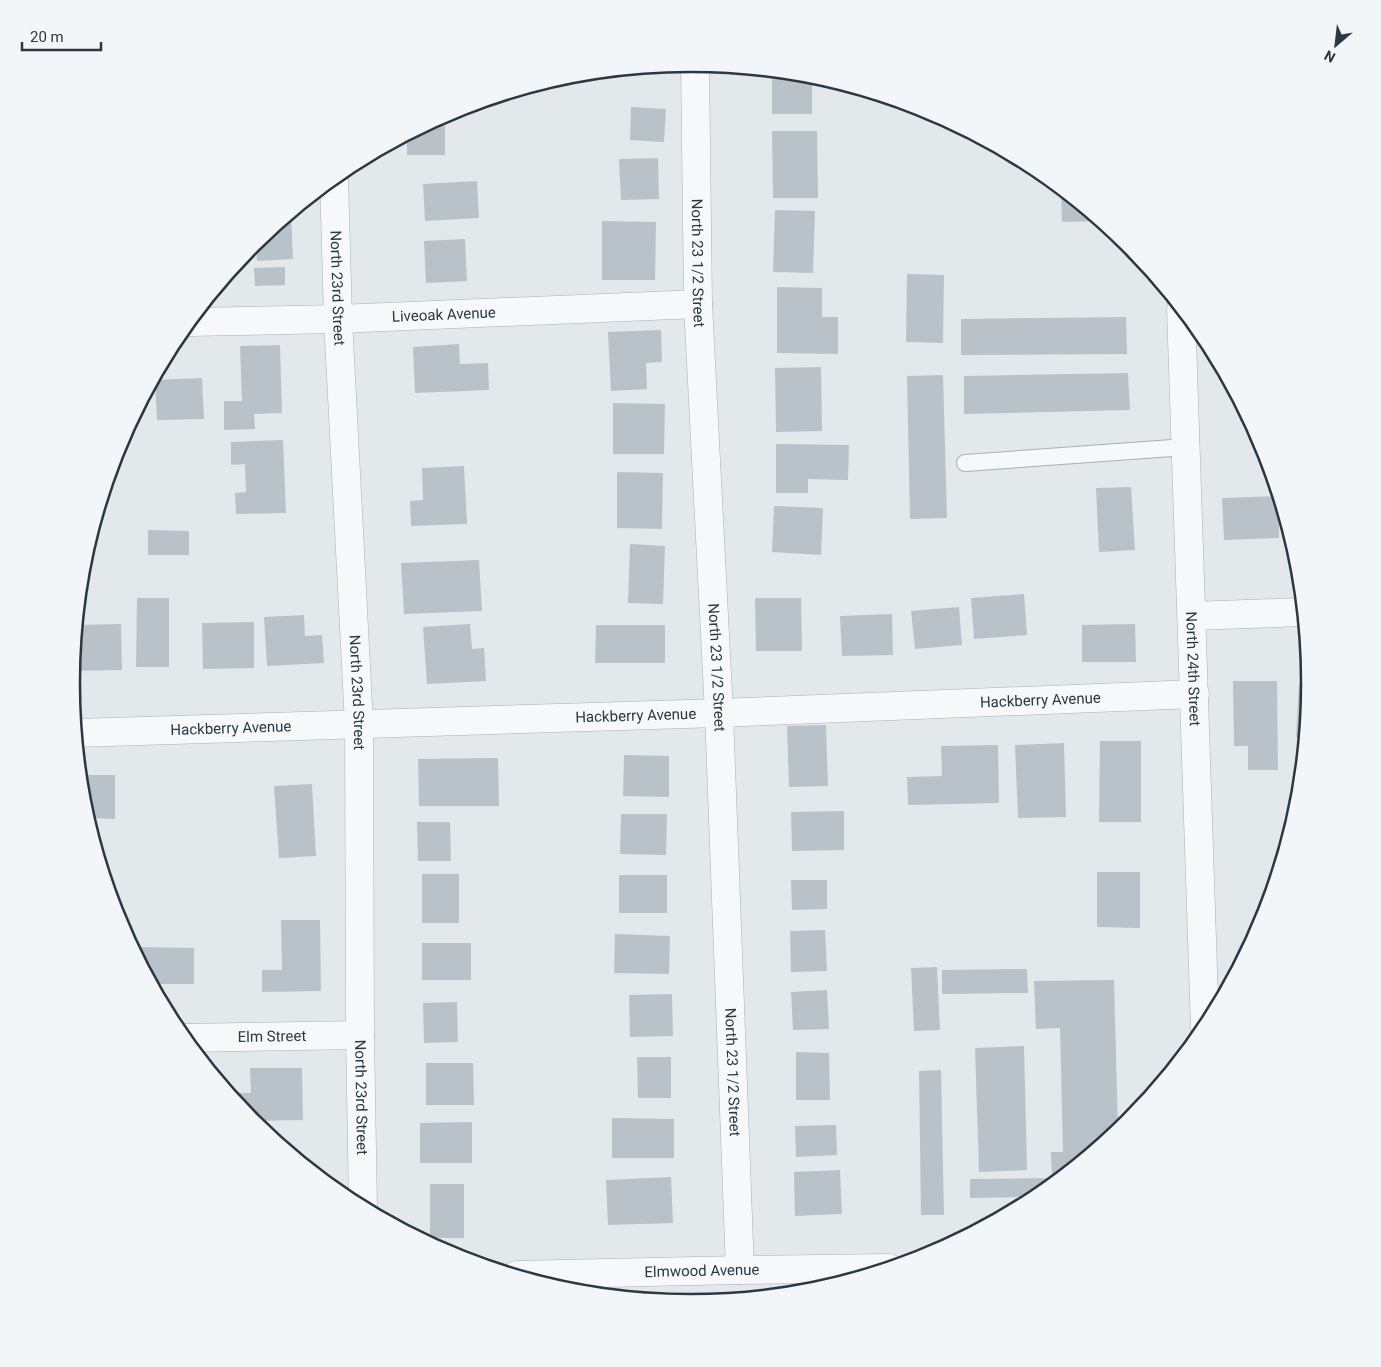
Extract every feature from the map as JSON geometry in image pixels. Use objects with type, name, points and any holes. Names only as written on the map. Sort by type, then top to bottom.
[{"type":"street","name":"North 23 1/2 Street","points":[[695,72],[698,304],[719,713],[740,1270]]},
{"type":"street","name":"North 23rd Street","points":[[334,188],[338,319],[359,724],[360,1035],[363,1199]]},
{"type":"street","name":"Liveoak Avenue","points":[[199,322],[338,319],[698,304]]},
{"type":"street","name":"North 24th Street","points":[[1181,321],[1205,1014]]},
{"type":"street","points":[[1192,616],[1297,612]]},
{"type":"street","name":"Hackberry Avenue","points":[[82,733],[719,713],[1194,694]]},
{"type":"street","name":"Elm Street","points":[[193,1038],[360,1035]]},
{"type":"street","name":"Elmwood Avenue","points":[[535,1275],[867,1268]]},
{"type":"lane","points":[[965,464],[1186,447]]},
{"type":"building","points":[[772,78],[812,84],[812,114],[772,114]]},
{"type":"building","points":[[631,107],[666,109],[664,142],[630,140]]},
{"type":"building","points":[[445,125],[445,155],[407,155],[407,143]]},
{"type":"building","points":[[772,131],[817,131],[818,198],[773,198]]},
{"type":"building","points":[[658,158],[659,199],[621,200],[619,159]]},
{"type":"building","points":[[477,181],[479,218],[425,221],[423,184]]},
{"type":"building","points":[[1061,198],[1090,221],[1062,222]]},
{"type":"building","points":[[775,210],[815,211],[813,273],[773,272]]},
{"type":"building","points":[[291,221],[293,259],[257,261],[257,253]]},
{"type":"building","points":[[602,221],[656,222],[655,280],[602,280]]},
{"type":"building","points":[[465,239],[467,281],[426,283],[424,241]]},
{"type":"building","points":[[285,267],[285,285],[255,286],[254,268]]},
{"type":"building","points":[[907,274],[944,275],[943,343],[906,342]]},
{"type":"building","points":[[777,287],[822,288],[822,317],[838,317],[838,354],[777,353]]},
{"type":"building","points":[[1126,317],[1127,354],[961,355],[961,319]]},
{"type":"building","points":[[661,330],[662,362],[646,363],[647,389],[611,391],[608,332]]},
{"type":"building","points":[[459,344],[460,364],[488,363],[489,390],[415,393],[413,347]]},
{"type":"building","points":[[280,345],[282,413],[254,414],[255,429],[224,430],[224,401],[242,401],[240,346]]},
{"type":"building","points":[[821,367],[822,431],[776,432],[775,368]]},
{"type":"building","points":[[1128,373],[1130,410],[964,414],[964,376]]},
{"type":"building","points":[[943,375],[947,518],[910,519],[907,376]]},
{"type":"building","points":[[202,378],[204,419],[157,420],[155,389],[160,380]]},
{"type":"building","points":[[613,403],[665,404],[664,454],[613,454]]},
{"type":"building","points":[[283,440],[286,513],[236,514],[235,493],[246,492],[245,464],[231,465],[231,442]]},
{"type":"building","points":[[776,444],[849,445],[848,480],[808,479],[808,493],[776,493]]},
{"type":"building","points":[[464,466],[467,524],[411,526],[410,501],[423,500],[422,468]]},
{"type":"building","points":[[617,472],[663,473],[662,529],[617,528]]},
{"type":"building","points":[[1131,487],[1135,550],[1099,552],[1096,488]]},
{"type":"building","points":[[1272,496],[1279,517],[1279,538],[1224,540],[1222,498]]},
{"type":"building","points":[[774,506],[823,508],[821,555],[772,552]]},
{"type":"building","points":[[148,530],[189,531],[189,555],[148,555]]},
{"type":"building","points":[[630,544],[665,546],[663,604],[628,603]]},
{"type":"building","points":[[479,560],[482,611],[404,614],[401,563]]},
{"type":"building","points":[[1024,594],[1027,635],[974,639],[971,598]]},
{"type":"building","points":[[137,598],[169,598],[169,667],[136,667]]},
{"type":"building","points":[[755,598],[801,598],[802,651],[756,651]]},
{"type":"building","points":[[959,607],[962,645],[915,649],[911,611]]},
{"type":"building","points":[[892,614],[893,655],[842,656],[840,616]]},
{"type":"building","points":[[304,615],[305,636],[322,635],[324,663],[267,666],[264,617]]},
{"type":"building","points":[[254,622],[254,668],[203,669],[202,623]]},
{"type":"building","points":[[121,624],[122,670],[80,671],[83,625]]},
{"type":"building","points":[[470,624],[472,649],[484,648],[486,681],[427,684],[423,627]]},
{"type":"building","points":[[1135,624],[1136,662],[1082,662],[1082,625]]},
{"type":"building","points":[[596,625],[665,625],[665,663],[595,663]]},
{"type":"building","points":[[1233,681],[1277,681],[1278,770],[1248,770],[1248,746],[1234,746]]},
{"type":"building","points":[[1299,683],[1301,683],[1300,723],[1299,737],[1296,737]]},
{"type":"building","points":[[826,725],[828,786],[789,787],[787,726]]},
{"type":"building","points":[[1100,741],[1141,741],[1141,822],[1099,822]]},
{"type":"building","points":[[1064,743],[1066,817],[1018,818],[1015,745]]},
{"type":"building","points":[[998,745],[999,803],[908,805],[907,777],[942,776],[941,746]]},
{"type":"building","points":[[624,755],[669,756],[669,797],[623,796]]},
{"type":"building","points":[[498,758],[499,806],[419,806],[418,759]]},
{"type":"building","points":[[87,775],[115,775],[115,819],[95,818]]},
{"type":"building","points":[[312,784],[316,856],[279,858],[274,786]]},
{"type":"building","points":[[844,811],[844,850],[792,851],[791,812]]},
{"type":"building","points":[[621,814],[667,814],[666,855],[620,854]]},
{"type":"building","points":[[417,822],[450,822],[451,861],[418,861]]},
{"type":"building","points":[[1097,872],[1140,872],[1140,928],[1097,927]]},
{"type":"building","points":[[422,874],[459,874],[459,923],[422,923]]},
{"type":"building","points":[[619,875],[667,875],[667,913],[619,913]]},
{"type":"building","points":[[791,880],[827,880],[827,909],[792,910]]},
{"type":"building","points":[[281,920],[320,920],[321,991],[262,992],[262,970],[282,970]]},
{"type":"building","points":[[825,930],[827,971],[791,972],[790,931]]},
{"type":"building","points":[[615,934],[670,936],[669,974],[614,973]]},
{"type":"building","points":[[422,943],[471,943],[471,980],[422,980]]},
{"type":"building","points":[[140,947],[194,948],[194,984],[158,984]]},
{"type":"building","points":[[937,967],[940,1030],[914,1031],[911,968]]},
{"type":"building","points":[[1027,969],[1028,993],[942,994],[942,970]]},
{"type":"building","points":[[1114,980],[1118,1121],[1052,1176],[1051,1152],[1063,1152],[1060,1028],[1036,1029],[1034,981]]},
{"type":"building","points":[[827,990],[829,1029],[793,1030],[791,992]]},
{"type":"building","points":[[672,994],[673,1036],[630,1037],[629,995]]},
{"type":"building","points":[[457,1002],[458,1042],[424,1043],[423,1003]]},
{"type":"building","points":[[1024,1046],[1027,1170],[979,1172],[975,1048]]},
{"type":"building","points":[[796,1052],[829,1053],[830,1100],[796,1100]]},
{"type":"building","points":[[637,1057],[671,1057],[671,1098],[638,1098]]},
{"type":"building","points":[[426,1063],[473,1063],[474,1105],[426,1105]]},
{"type":"building","points":[[250,1068],[302,1068],[303,1120],[263,1121],[239,1095],[239,1093],[251,1093]]},
{"type":"building","points":[[941,1070],[944,1215],[921,1215],[919,1071]]},
{"type":"building","points":[[612,1118],[674,1119],[674,1158],[612,1158]]},
{"type":"building","points":[[472,1122],[472,1163],[420,1163],[420,1123]]},
{"type":"building","points":[[836,1125],[837,1155],[796,1157],[795,1126]]},
{"type":"building","points":[[840,1170],[842,1214],[795,1216],[794,1172]]},
{"type":"building","points":[[671,1177],[673,1223],[608,1225],[606,1180]]},
{"type":"building","points":[[1049,1178],[1022,1197],[970,1198],[970,1179]]},
{"type":"building","points":[[430,1184],[464,1184],[464,1238],[435,1238],[430,1236]]}]
